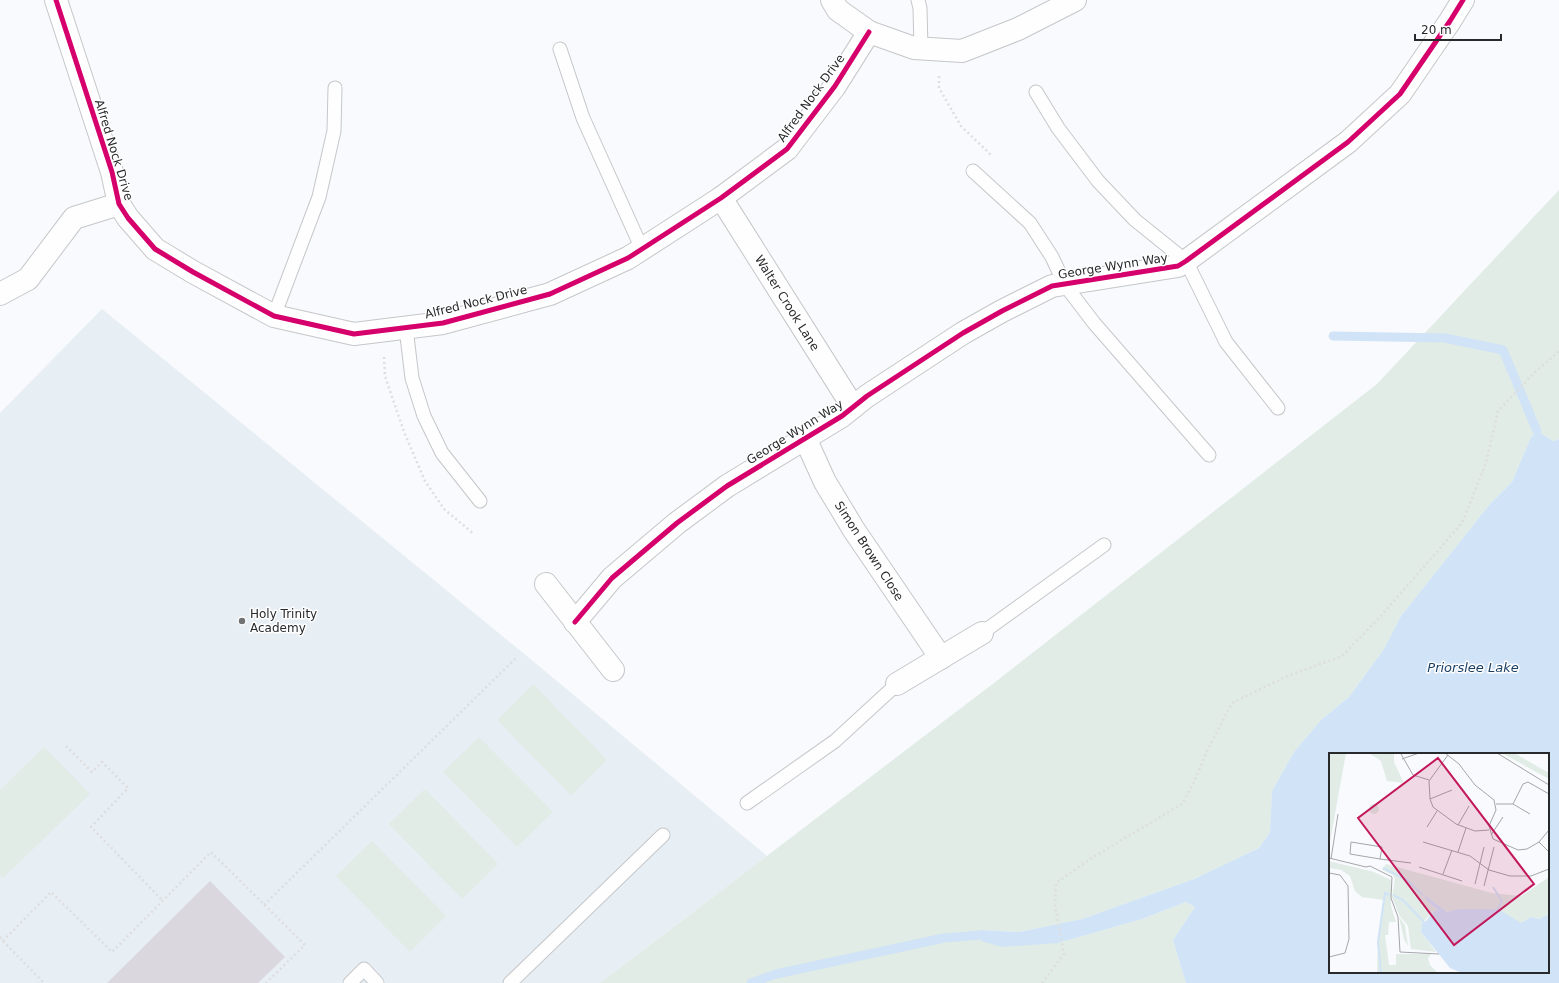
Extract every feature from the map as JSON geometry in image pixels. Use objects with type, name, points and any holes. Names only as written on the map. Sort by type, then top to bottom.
[{"type":"street","name":"Alfred Nock Drive","points":[[56,0],[112,172],[119,204],[128,218],[155,249],[193,272],[274,316],[354,334],[443,323],[550,294],[628,258],[721,198],[787,149],[834,86],[869,32]]},
{"type":"street","points":[[832,0],[838,10],[869,32],[914,48],[962,51],[1018,29],[1075,0]]},
{"type":"street","name":"George Wynn Way","points":[[575,622],[612,578],[677,523],[727,486],[842,416],[866,396],[963,333],[1002,311],[1052,286],[1178,266],[1186,261],[1348,142],[1400,94],[1450,22],[1463,0]]},
{"type":"street","name":"Walter Crook Lane","points":[[721,198],[853,407]]},
{"type":"street","name":"Alfred Nock Drive","points":[[0,294],[28,279],[74,218],[119,204]]},
{"type":"street","name":"Simon Brown Close","points":[[805,438],[825,482],[854,530],[941,658]]},
{"type":"street","points":[[546,584],[613,670]]},
{"type":"street","points":[[897,684],[982,633]]},
{"type":"lane","points":[[918,0],[930,49]]},
{"type":"lane","points":[[560,49],[583,118],[642,249]]},
{"type":"lane","points":[[274,316],[319,197],[334,131],[335,88]]},
{"type":"lane","points":[[1036,92],[1058,128],[1098,181],[1135,220],[1186,261],[1226,342],[1278,408]]},
{"type":"lane","points":[[973,172],[1030,223],[1052,257],[1065,285],[1094,323],[1209,456]]},
{"type":"lane","points":[[406,328],[412,378],[424,416],[442,453],[480,501]]},
{"type":"lane","points":[[982,633],[1104,545]]},
{"type":"lane","points":[[747,803],[835,741],[897,684]]},
{"type":"lane","points":[[510,983],[663,835]]},
{"type":"lane","points":[[350,983],[364,969],[377,983]]},
{"type":"path","points":[[930,49],[939,88],[961,126],[995,159]]},
{"type":"path","points":[[1042,983],[1064,954],[1055,906],[1056,883],[1090,859],[1182,804],[1232,703],[1285,677],[1342,656],[1379,618],[1462,523],[1486,463],[1498,411],[1559,351]]},
{"type":"path","points":[[264,905],[516,658]]},
{"type":"path","points":[[66,746],[92,772],[102,762],[128,788],[91,827],[163,901]]},
{"type":"path","points":[[3,941],[51,892],[112,952],[211,852],[305,945],[266,983]]},
{"type":"path","points":[[0,938],[44,983]]},
{"type":"shaded area","points":[[1559,190],[1559,439],[1553,441],[1537,431],[1531,437],[1512,482],[1490,504],[1401,616],[1384,649],[1349,697],[1321,720],[1294,752],[1272,791],[1270,832],[1259,848],[1194,879],[1082,919],[1019,932],[980,930],[1058,943],[1142,919],[1186,902],[1195,907],[1173,940],[1186,983],[600,983],[994,683],[1377,384]]},
{"type":"shaded area","name":"Holy Trinity Academy","points":[[102,309],[528,657],[767,856],[600,983],[0,983],[0,413]]},
{"type":"shaded area","points":[[533,684],[607,760],[571,795],[497,720]]},
{"type":"shaded area","points":[[479,737],[553,812],[517,847],[443,772]]},
{"type":"shaded area","points":[[44,747],[90,794],[3,878],[0,875],[0,790]]},
{"type":"shaded area","points":[[425,789],[498,864],[462,899],[389,824]]},
{"type":"shaded area","points":[[372,841],[446,916],[410,952],[336,876]]},
{"type":"water","name":"Priorslee Lake","points":[[1537,431],[1553,441],[1559,439],[1559,983],[1186,983],[1173,940],[1195,907],[1186,902],[1142,919],[1058,943],[1002,947],[981,941],[980,930],[1019,932],[1082,919],[1194,879],[1259,848],[1270,832],[1272,791],[1294,752],[1321,720],[1349,697],[1384,649],[1401,616],[1490,504],[1512,482],[1531,437]]},
{"type":"building","points":[[210,881],[285,957],[258,983],[107,983]]},
{"type":"waterway","points":[[1333,336],[1445,338],[1503,350],[1537,431]]},
{"type":"waterway","points":[[751,983],[776,974],[944,938],[981,935]]},
{"type":"cycle path","points":[[56,0],[112,172],[119,204],[128,218],[155,249],[193,272],[274,316],[354,334],[443,323],[550,294],[628,258],[721,198],[787,149],[835,86],[869,32]]},
{"type":"cycle path","points":[[575,622],[612,578],[677,523],[727,486],[842,416],[867,396],[963,333],[1002,311],[1052,286],[1178,266],[1186,261],[1348,142],[1400,94],[1463,0]]},
{"type":"place","name":"Holy Trinity Academy","points":[[242,621]]}]
